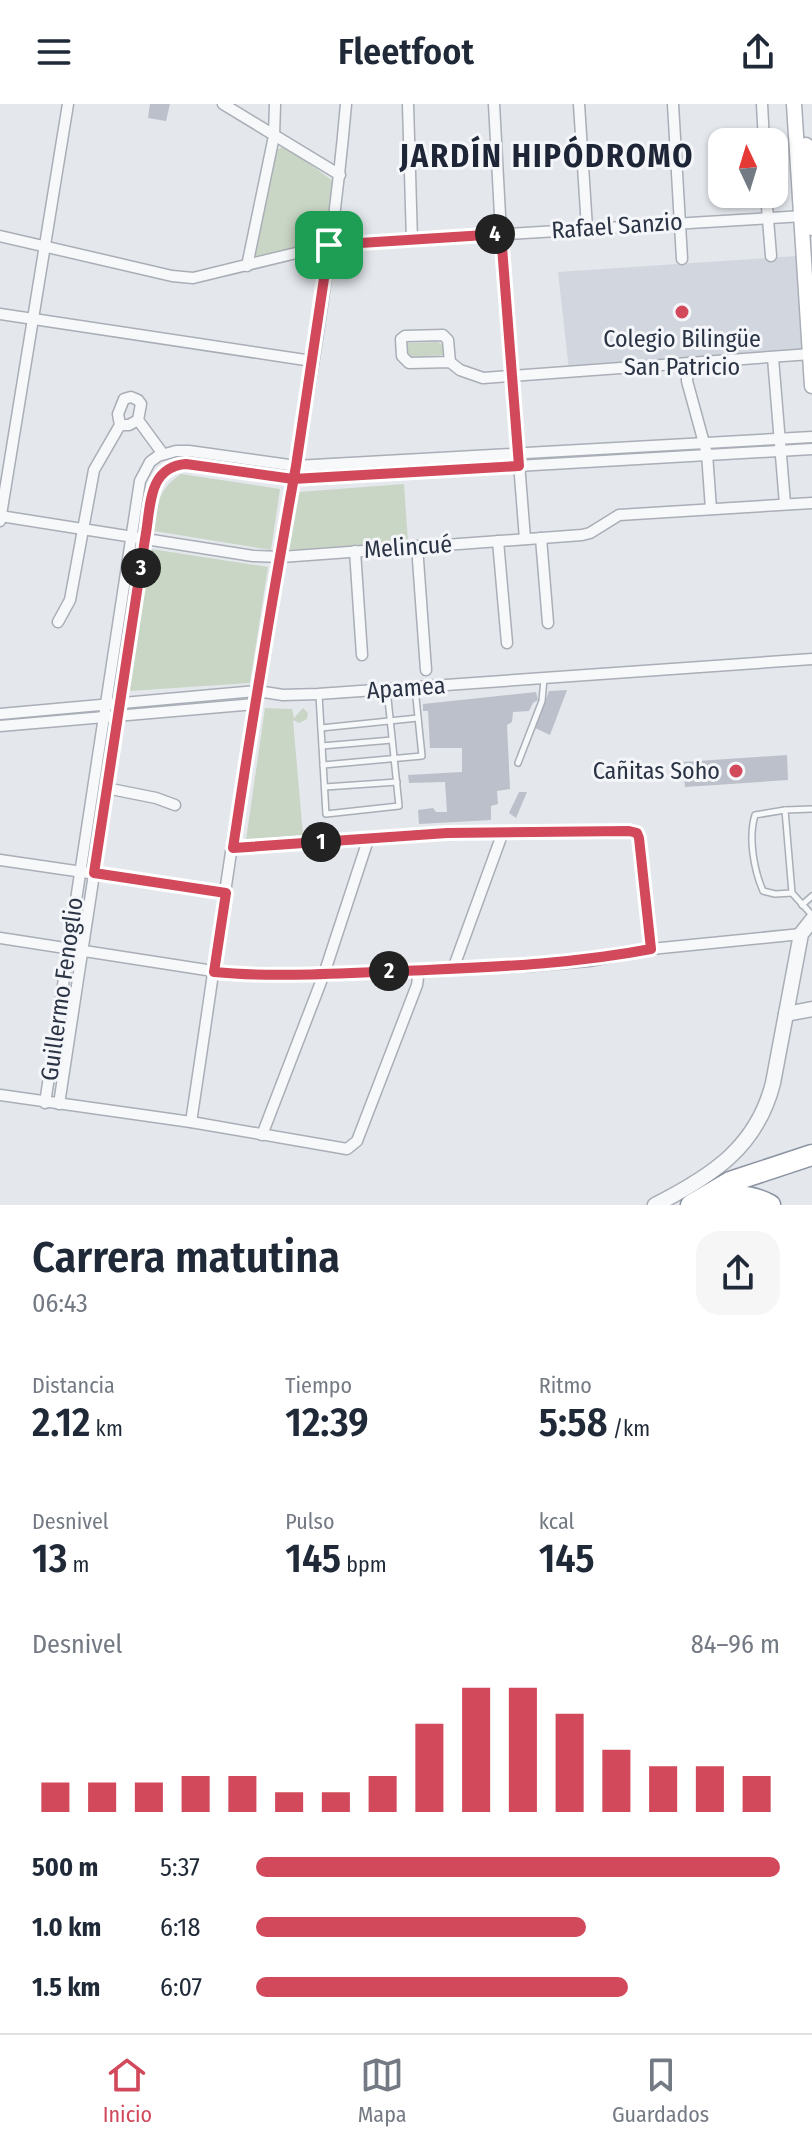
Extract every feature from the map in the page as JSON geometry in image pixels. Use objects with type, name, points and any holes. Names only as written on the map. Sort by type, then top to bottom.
[{"type":"highway","points":[[691,1205],[730,1182],[812,1155]]},
{"type":"highway","points":[[709,1205],[738,1196],[756,1198],[770,1205]]},
{"type":"main road","points":[[794,104],[806,216],[812,228]]},
{"type":"main road","points":[[803,104],[812,386]]},
{"type":"street","points":[[0,523],[68,104]]},
{"type":"street","points":[[223,104],[340,175]]},
{"type":"street","points":[[247,266],[274,136],[275,104]]},
{"type":"street","points":[[191,1122],[257,691],[312,361],[340,175],[346,104]]},
{"type":"street","points":[[408,104],[412,241]]},
{"type":"street","points":[[494,104],[525,539]]},
{"type":"street","points":[[579,104],[587,228]]},
{"type":"street","points":[[673,104],[682,259]]},
{"type":"street","points":[[762,104],[763,128]]},
{"type":"street","points":[[767,208],[771,256]]},
{"type":"street","name":"Rafael Sanzio","points":[[0,236],[184,278],[329,245],[806,216]]},
{"type":"street","points":[[0,314],[312,361]]},
{"type":"street","points":[[450,362],[448,340],[443,335],[405,336],[401,339],[402,356],[409,363],[450,362],[474,376],[512,376],[811,354]]},
{"type":"street","points":[[773,358],[785,504]]},
{"type":"street","points":[[687,364],[687,381],[707,454],[711,509]]},
{"type":"street","points":[[58,622],[70,600],[94,470],[120,425],[119,408],[124,399],[131,397],[141,404],[138,420],[161,455],[189,451],[296,466],[812,437]]},
{"type":"street","points":[[120,425],[129,425],[138,420]]},
{"type":"street","points":[[293,479],[812,449]]},
{"type":"street","name":"Guillermo Fenoglio","points":[[45,1103],[131,537],[143,472],[161,455]]},
{"type":"street","name":"Guillermo Fenoglio","points":[[59,1104],[155,484],[160,473],[167,468],[186,464],[293,479]]},
{"type":"street","name":"Melincué","points":[[0,516],[253,556],[281,557],[590,533],[619,515],[812,503]]},
{"type":"street","points":[[541,538],[548,623]]},
{"type":"street","points":[[498,541],[507,643]]},
{"type":"street","points":[[417,546],[426,670]]},
{"type":"street","points":[[355,551],[362,655]]},
{"type":"street","name":"Apamea","points":[[0,714],[257,691],[283,695],[318,694],[812,659]]},
{"type":"street","points":[[0,726],[255,704]]},
{"type":"street","points":[[106,788],[175,805]]},
{"type":"street","points":[[233,848],[503,832],[629,831],[637,833],[639,838],[651,949]]},
{"type":"street","points":[[453,969],[503,832]]},
{"type":"street","points":[[262,1135],[324,974],[368,840]]},
{"type":"street","points":[[0,860],[226,893]]},
{"type":"street","points":[[655,1205],[731,1157],[752,1133],[768,1102],[801,934],[812,917]]},
{"type":"street","points":[[0,938],[214,972],[324,974],[574,962],[651,949],[801,934]]},
{"type":"street","points":[[0,1095],[191,1122],[347,1149],[357,1141],[417,985],[419,970]]},
{"type":"street","points":[[786,1014],[809,1009]]},
{"type":"lane","points":[[518,763],[542,701],[544,678]]},
{"type":"lane","points":[[323,765],[422,756],[415,687]]},
{"type":"lane","points":[[318,694],[326,814],[399,806],[387,689]]},
{"type":"lane","points":[[321,728],[418,718]]},
{"type":"lane","points":[[322,746],[392,740]]},
{"type":"lane","points":[[325,787],[397,782]]},
{"type":"lane","points":[[792,893],[763,891],[756,875],[755,815],[812,809]]},
{"type":"lane","points":[[785,810],[792,893],[812,917]]},
{"type":"lane","points":[[802,905],[812,896]]},
{"type":"shaded area","name":"Colegio Bilingüe San Patricio","points":[[797,256],[804,352],[569,370],[558,272]]},
{"type":"green space","points":[[285,146],[333,181],[329,242],[326,240],[256,256],[254,249],[276,150]]},
{"type":"green space","points":[[438,342],[446,347],[444,355],[406,357],[405,345],[408,343]]},
{"type":"green space","points":[[181,474],[280,489],[271,550],[154,531],[163,492]]},
{"type":"green space","points":[[404,484],[408,542],[289,550],[299,492]]},
{"type":"green space","points":[[151,549],[268,567],[250,683],[129,691]]},
{"type":"green space","points":[[265,708],[292,709],[294,718],[303,708],[308,713],[307,719],[299,723],[293,720],[303,835],[246,840]]},
{"type":"building","points":[[150,104],[170,104],[166,121],[148,118]]},
{"type":"building","points":[[567,690],[550,735],[535,728],[549,691]]},
{"type":"building","points":[[536,692],[538,700],[529,711],[513,712],[512,722],[507,725],[510,789],[497,791],[498,804],[491,806],[491,820],[419,824],[418,810],[433,808],[436,812],[447,812],[445,782],[409,783],[408,775],[462,772],[462,748],[430,748],[428,711],[423,711],[423,704]]},
{"type":"building","name":"Cañitas Soho","points":[[787,755],[788,780],[685,787],[683,762]]},
{"type":"building","points":[[519,792],[527,792],[516,818],[509,813]]},
{"type":"place","name":"Colegio Bilingüe San Patricio","points":[[682,312]]},
{"type":"place","name":"Cañitas Soho","points":[[736,771]]},
{"type":"district","name":"JARDÍN HIPÓDROMO","points":[[547,156]]},
{"type":"route","points":[[329,245],[296,466],[293,479],[255,704],[233,848],[447,833],[629,831],[637,833],[639,838],[651,949],[589,961],[531,966],[324,974],[214,972],[226,893],[94,873],[145,539],[155,484],[160,473],[175,465],[186,464],[293,479],[519,466],[501,234],[329,245]]}]
